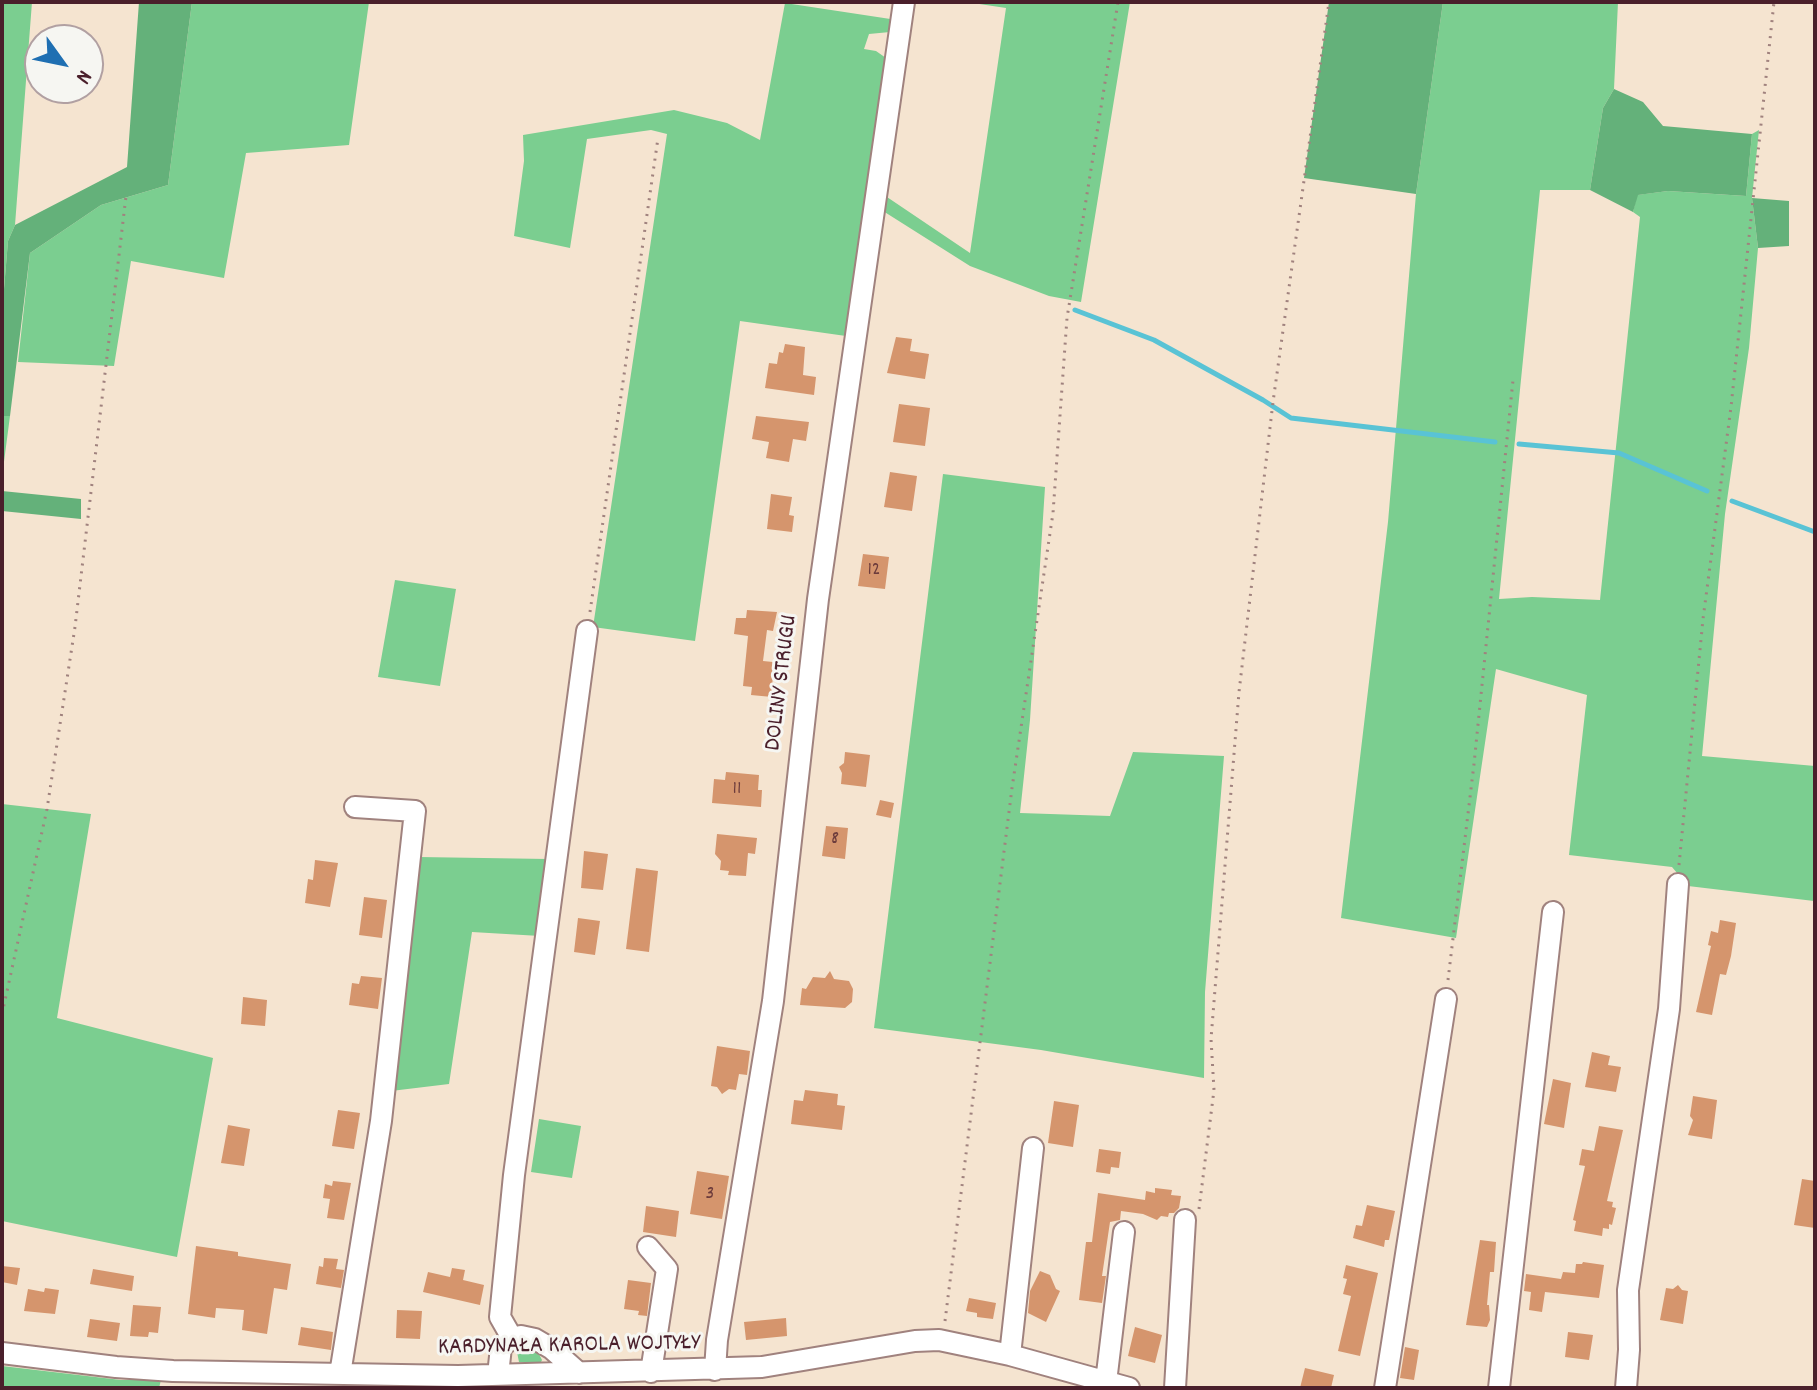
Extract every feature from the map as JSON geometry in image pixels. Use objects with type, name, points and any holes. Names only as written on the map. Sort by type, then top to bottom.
[{"type":"street","name":"DOLINY STRUGU","points":[[701,1376],[717,1340],[773,1001],[818,599],[904,2]]},
{"type":"street","points":[[512,1338],[500,1317],[514,1175],[587,631]]},
{"type":"street","points":[[340,1374],[381,1121],[415,811],[355,807]]},
{"type":"street","points":[[1626,1388],[1628,1290],[1669,1009],[1678,884]]},
{"type":"street","points":[[1499,1388],[1553,912]]},
{"type":"street","points":[[1385,1388],[1446,999]]},
{"type":"street","points":[[1010,1355],[1033,1148]]},
{"type":"street","points":[[1175,1388],[1192,1216]]},
{"type":"street","points":[[1106,1382],[1124,1232]]},
{"type":"street","points":[[648,1247],[667,1269],[651,1372]]},
{"type":"street","points":[[498,1375],[501,1347],[512,1338],[521,1336],[535,1339],[552,1349],[579,1373]]},
{"type":"street","name":"KARDYNAŁA KAROLA WOJTYŁY","points":[[2,1353],[278,1380],[340,1374],[651,1372],[701,1376],[915,1341],[942,1341],[1010,1355],[1129,1388]]},
{"type":"path","points":[[942,1341],[1012,788],[1053,513],[1067,318],[1118,2]]},
{"type":"path","points":[[1192,1216],[1214,1090],[1211,1039],[1239,692],[1273,402],[1329,2]]},
{"type":"path","points":[[1678,884],[1703,619],[1731,407],[1774,2]]},
{"type":"path","points":[[587,631],[658,138]]},
{"type":"path","points":[[2,1014],[47,809],[73,642],[126,196]]},
{"type":"path","points":[[1446,999],[1474,764],[1513,380]]},
{"type":"green space","points":[[2,2],[32,2],[30,24],[24,24],[24,104],[15,225],[8,241],[2,313]]},
{"type":"green space","points":[[139,2],[192,2],[168,185],[101,205],[30,253],[10,416],[2,416],[2,313],[8,241],[15,225],[127,167]]},
{"type":"green space","points":[[192,2],[369,2],[349,145],[246,153],[224,278],[131,261],[114,366],[18,362],[30,253],[101,205],[168,185]]},
{"type":"green space","points":[[966,2],[1130,2],[1081,302],[1049,296],[970,266],[883,211],[884,195],[970,253],[1006,8]]},
{"type":"green space","points":[[1329,2],[1443,2],[1416,194],[1304,178]]},
{"type":"green space","points":[[1443,2],[1618,2],[1614,89],[1603,108],[1590,190],[1540,190],[1499,599],[1600,600],[1640,217],[1633,212],[1637,195],[1668,191],[1746,196],[1752,134],[1759,130],[1752,198],[1758,248],[1749,348],[1725,514],[1702,756],[1815,766],[1814,901],[1688,886],[1672,867],[1569,855],[1587,695],[1496,669],[1456,938],[1341,918],[1388,522],[1416,194]]},
{"type":"green space","points":[[785,3],[897,20],[890,32],[869,34],[864,49],[876,51],[886,58],[853,337],[740,321],[695,641],[593,627],[667,134],[651,130],[587,139],[570,248],[514,236],[524,161],[523,135],[674,110],[727,123],[760,140]]},
{"type":"green space","points":[[1614,89],[1643,102],[1663,126],[1752,134],[1746,196],[1668,191],[1638,195],[1633,212],[1590,190],[1603,108]]},
{"type":"green space","points":[[1752,198],[1789,201],[1789,246],[1758,248]]},
{"type":"green space","points":[[2,416],[10,416],[2,477]]},
{"type":"green space","points":[[943,474],[1045,487],[1030,720],[1020,813],[1110,816],[1133,752],[1224,756],[1205,992],[1204,1078],[1041,1050],[874,1028]]},
{"type":"green space","points":[[2,491],[81,499],[81,519],[2,511]]},
{"type":"green space","points":[[395,580],[456,589],[440,686],[378,677]]},
{"type":"green space","points":[[2,804],[91,814],[57,1018],[213,1058],[177,1257],[2,1221]]},
{"type":"green space","points":[[419,857],[548,859],[540,936],[472,932],[449,1084],[391,1091]]},
{"type":"green space","points":[[539,1119],[581,1126],[572,1178],[531,1172]]},
{"type":"green space","points":[[527,1347],[539,1354],[540,1364],[519,1362],[517,1352]]},
{"type":"green space","points":[[2,1366],[121,1380],[161,1380],[159,1388],[2,1388]]},
{"type":"building","points":[[896,337],[912,339],[910,351],[929,354],[925,379],[887,373]]},
{"type":"building","points":[[785,344],[805,347],[803,375],[816,377],[814,395],[765,388],[769,363],[777,364],[779,352],[783,353]]},
{"type":"building","points":[[899,404],[930,408],[925,446],[893,442]]},
{"type":"building","points":[[756,416],[809,422],[806,441],[793,439],[789,462],[766,458],[769,442],[752,439]]},
{"type":"building","points":[[890,472],[917,476],[912,511],[884,507]]},
{"type":"building","points":[[771,494],[792,497],[789,515],[794,516],[792,532],[767,529]]},
{"type":"building","points":[[863,554],[889,557],[885,589],[858,586]]},
{"type":"building","points":[[747,610],[777,612],[773,631],[767,630],[763,661],[773,662],[772,697],[751,695],[752,687],[743,686],[748,636],[734,634],[736,618],[746,618]]},
{"type":"building","points":[[845,752],[870,755],[866,787],[841,784],[839,767],[844,763]]},
{"type":"building","points":[[726,772],[759,775],[761,807],[712,803],[714,779],[725,780]]},
{"type":"building","points":[[880,800],[894,803],[891,818],[876,815]]},
{"type":"building","points":[[826,826],[848,828],[845,859],[822,856]]},
{"type":"building","points":[[717,834],[757,838],[755,854],[748,853],[746,876],[728,875],[729,871],[720,870],[721,861],[715,854]]},
{"type":"building","points":[[584,851],[608,854],[603,890],[581,888]]},
{"type":"building","points":[[315,860],[338,863],[330,907],[305,903],[308,879],[313,880]]},
{"type":"building","points":[[636,868],[658,871],[649,952],[626,949]]},
{"type":"building","points":[[364,897],[387,900],[382,938],[359,935]]},
{"type":"building","points":[[578,918],[600,921],[595,955],[574,952]]},
{"type":"building","points":[[1720,920],[1736,923],[1731,956],[1726,975],[1720,974],[1712,1015],[1696,1012],[1711,946],[1708,945],[1711,931],[1718,933]]},
{"type":"building","points":[[830,971],[834,979],[849,981],[853,989],[852,1002],[845,1008],[800,1005],[802,988],[806,989],[813,977],[825,978]]},
{"type":"building","points":[[361,976],[382,978],[378,1009],[349,1005],[352,983],[359,984]]},
{"type":"building","points":[[243,997],[267,1000],[265,1026],[241,1024]]},
{"type":"building","points":[[717,1046],[750,1051],[747,1075],[739,1074],[736,1090],[729,1089],[722,1094],[717,1087],[711,1086]]},
{"type":"building","points":[[1592,1052],[1610,1056],[1608,1065],[1621,1067],[1616,1092],[1585,1087]]},
{"type":"building","points":[[1553,1079],[1571,1083],[1564,1128],[1544,1124]]},
{"type":"building","points":[[805,1090],[838,1094],[837,1105],[845,1106],[842,1130],[791,1124],[794,1100],[803,1101]]},
{"type":"building","points":[[1693,1096],[1717,1100],[1712,1139],[1688,1135],[1693,1120],[1690,1116]]},
{"type":"building","points":[[1054,1101],[1079,1105],[1073,1147],[1048,1143]]},
{"type":"building","points":[[338,1110],[360,1113],[354,1149],[332,1146]]},
{"type":"building","points":[[228,1125],[250,1129],[244,1166],[221,1163]]},
{"type":"building","points":[[1599,1126],[1623,1130],[1607,1201],[1613,1202],[1612,1207],[1616,1208],[1612,1225],[1609,1224],[1609,1229],[1603,1228],[1602,1236],[1574,1231],[1576,1221],[1573,1220],[1585,1166],[1579,1165],[1582,1149],[1594,1151]]},
{"type":"building","points":[[1099,1149],[1121,1152],[1119,1168],[1111,1167],[1110,1174],[1096,1172]]},
{"type":"building","points":[[697,1171],[729,1176],[722,1219],[690,1214]]},
{"type":"building","points":[[1802,1179],[1815,1181],[1815,1228],[1794,1225]]},
{"type":"building","points":[[333,1181],[351,1183],[344,1220],[327,1218],[330,1199],[323,1198],[325,1184],[332,1186]]},
{"type":"building","points":[[1155,1188],[1172,1190],[1171,1195],[1181,1196],[1179,1208],[1169,1213],[1168,1217],[1161,1216],[1157,1220],[1143,1214],[1121,1211],[1120,1220],[1110,1222],[1102,1276],[1106,1276],[1102,1303],[1079,1300],[1086,1242],[1092,1242],[1098,1193],[1145,1200],[1146,1191],[1155,1193]]},
{"type":"building","points":[[1367,1205],[1395,1211],[1389,1240],[1385,1240],[1384,1247],[1353,1238],[1356,1225],[1362,1226]]},
{"type":"building","points":[[646,1206],[679,1211],[676,1237],[643,1232]]},
{"type":"building","points":[[1480,1240],[1496,1242],[1494,1272],[1490,1272],[1487,1305],[1490,1320],[1487,1327],[1466,1325]]},
{"type":"building","points":[[196,1246],[291,1264],[287,1290],[274,1288],[267,1334],[242,1330],[244,1310],[216,1308],[215,1318],[188,1314]]},
{"type":"building","points":[[324,1258],[338,1259],[336,1269],[344,1270],[341,1288],[316,1284],[319,1266],[323,1267]]},
{"type":"building","points":[[1576,1264],[1604,1265],[1599,1298],[1545,1292],[1542,1312],[1529,1310],[1531,1292],[1524,1291],[1526,1274],[1561,1279],[1563,1272],[1575,1273]]},
{"type":"building","points":[[1346,1265],[1378,1273],[1360,1356],[1338,1351],[1351,1296],[1343,1294],[1347,1279],[1343,1278]]},
{"type":"building","points":[[2,1266],[20,1268],[17,1285],[2,1282]]},
{"type":"building","points":[[452,1268],[465,1270],[463,1280],[484,1285],[480,1305],[423,1292],[428,1272],[450,1277]]},
{"type":"building","points":[[93,1269],[134,1276],[132,1291],[90,1284]]},
{"type":"building","points":[[1040,1271],[1050,1275],[1060,1291],[1046,1322],[1028,1313],[1030,1291]]},
{"type":"building","points":[[628,1280],[651,1283],[647,1316],[638,1315],[639,1311],[624,1309]]},
{"type":"building","points":[[1678,1285],[1688,1291],[1683,1324],[1660,1320],[1666,1288],[1673,1289]]},
{"type":"building","points":[[45,1288],[59,1290],[55,1314],[24,1311],[28,1289],[44,1292]]},
{"type":"building","points":[[969,1298],[996,1303],[993,1319],[977,1317],[977,1313],[966,1311]]},
{"type":"building","points":[[133,1305],[161,1307],[158,1333],[149,1332],[148,1337],[130,1336]]},
{"type":"building","points":[[397,1310],[422,1311],[420,1339],[396,1338]]},
{"type":"building","points":[[786,1318],[787,1336],[746,1340],[744,1322]]},
{"type":"building","points":[[90,1319],[120,1323],[117,1341],[87,1337]]},
{"type":"building","points":[[301,1327],[333,1332],[331,1350],[298,1345]]},
{"type":"building","points":[[1135,1327],[1162,1335],[1155,1363],[1128,1356]]},
{"type":"building","points":[[1568,1332],[1593,1335],[1589,1360],[1565,1357]]},
{"type":"building","points":[[1405,1347],[1419,1350],[1414,1380],[1400,1378]]},
{"type":"building","points":[[1305,1368],[1334,1375],[1331,1388],[1300,1388]]},
{"type":"waterway","points":[[1075,310],[1154,340],[1291,418],[1495,442]]},
{"type":"waterway","points":[[1519,444],[1619,453],[1707,491]]},
{"type":"waterway","points":[[1732,501],[1815,532]]}]
